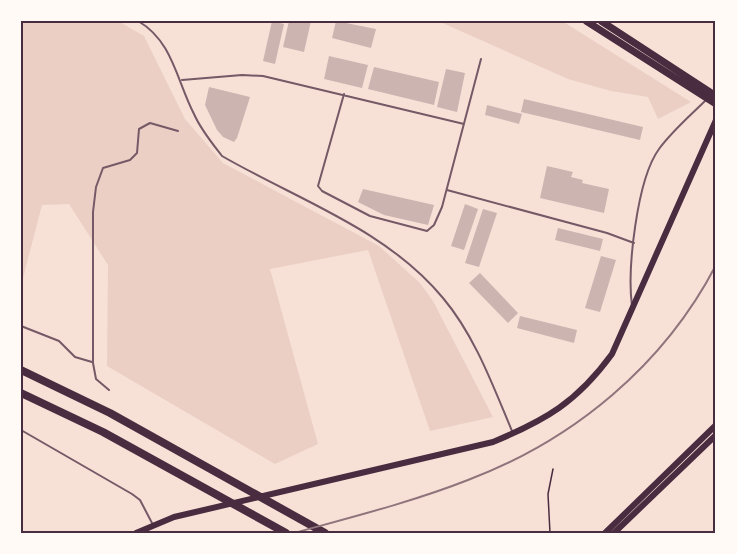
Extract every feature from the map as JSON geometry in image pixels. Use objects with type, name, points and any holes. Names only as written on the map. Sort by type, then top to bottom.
[{"type":"highway","points":[[586,21],[695,86],[716,96]]},
{"type":"highway","points":[[601,21],[695,86],[716,104]]},
{"type":"highway","points":[[21,370],[110,413],[247,487],[325,533]]},
{"type":"highway","points":[[21,393],[104,432],[286,533]]},
{"type":"main road","points":[[136,533],[174,517],[493,442],[535,425],[576,396],[594,379],[612,354],[716,120]]},
{"type":"main road","points":[[605,533],[716,425]]},
{"type":"main road","points":[[614,533],[716,435]]},
{"type":"lane","points":[[138,21],[147,26],[164,46],[182,80],[193,112],[206,136],[222,156],[386,244],[414,267],[444,299],[484,366],[513,434]]},
{"type":"lane","points":[[344,94],[318,182],[322,191],[370,216],[427,231],[434,225],[447,190],[482,59]]},
{"type":"lane","points":[[182,80],[243,75],[263,76],[464,124]]},
{"type":"lane","points":[[632,312],[629,284],[644,178],[659,148],[716,89]]},
{"type":"lane","points":[[109,390],[96,379],[93,363],[93,212],[96,188],[103,168],[130,159],[137,153],[139,129],[150,123],[178,131]]},
{"type":"lane","points":[[447,190],[607,232],[634,243]]},
{"type":"lane","points":[[21,327],[59,341],[75,357],[93,363]]},
{"type":"lane","points":[[21,430],[114,482],[140,500],[153,526]]},
{"type":"path","points":[[550,533],[548,494],[553,469]]},
{"type":"shaded area","points":[[21,21],[118,21],[144,36],[185,119],[223,163],[379,246],[420,283],[433,301],[493,417],[430,431],[368,250],[270,269],[318,444],[275,464],[107,366],[108,265],[69,204],[42,205],[21,286]]},
{"type":"shaded area","points":[[438,21],[562,21],[691,102],[658,119],[648,97],[611,91],[568,79]]},
{"type":"building","points":[[272,21],[284,24],[275,64],[263,61]]},
{"type":"building","points":[[289,21],[311,21],[304,52],[283,47]]},
{"type":"building","points":[[336,21],[376,29],[371,48],[332,38]]},
{"type":"building","points":[[329,56],[368,65],[362,88],[324,79]]},
{"type":"building","points":[[374,67],[439,82],[434,105],[368,89]]},
{"type":"building","points":[[446,69],[465,73],[457,112],[437,107]]},
{"type":"building","points":[[209,87],[250,97],[234,142],[223,137],[217,130],[205,105]]},
{"type":"building","points":[[524,99],[643,127],[640,140],[521,112]]},
{"type":"building","points":[[487,105],[522,114],[519,124],[485,115]]},
{"type":"building","points":[[547,166],[573,172],[571,177],[583,180],[582,183],[609,189],[604,213],[540,198]]},
{"type":"building","points":[[363,189],[434,205],[428,225],[384,215],[358,202]]},
{"type":"building","points":[[465,204],[478,209],[464,250],[451,246]]},
{"type":"building","points":[[483,209],[497,213],[479,267],[465,263]]},
{"type":"building","points":[[558,228],[603,239],[600,251],[555,240]]},
{"type":"building","points":[[601,256],[616,260],[600,312],[585,308]]},
{"type":"building","points":[[480,273],[518,313],[508,323],[469,283]]},
{"type":"building","points":[[520,316],[577,330],[574,343],[517,328]]},
{"type":"railway","points":[[294,533],[382,509],[447,488],[507,463],[544,444],[579,421],[643,366],[695,301],[716,265]]}]
